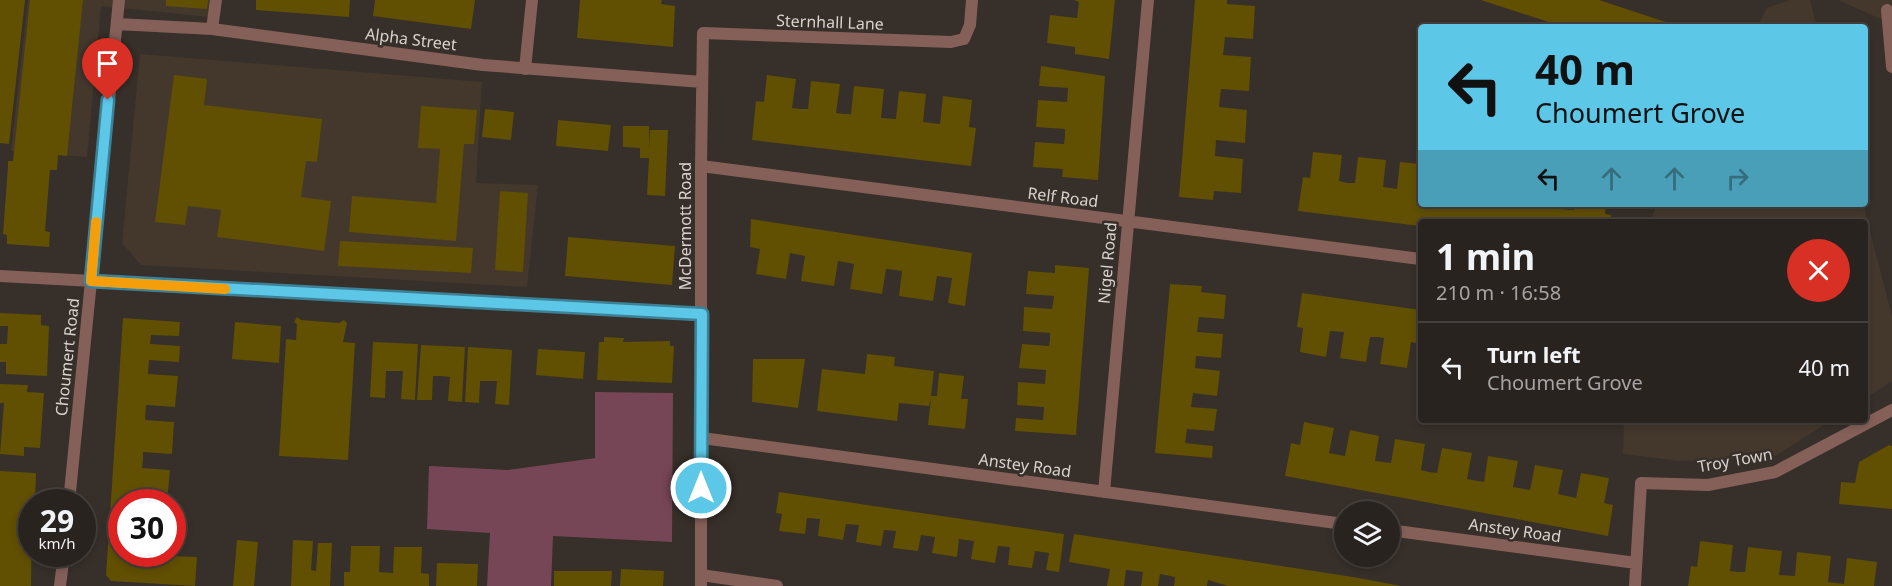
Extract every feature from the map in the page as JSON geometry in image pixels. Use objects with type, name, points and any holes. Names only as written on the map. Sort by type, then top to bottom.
[{"type":"street","name":"Choumert Road","points":[[70,489],[119,0]]},
{"type":"street","points":[[212,29],[216,0]]},
{"type":"street","points":[[525,69],[532,0]]},
{"type":"street","name":"Sternhall Lane","points":[[702,82],[704,33],[951,42],[964,39],[970,25],[972,0]]},
{"type":"street","name":"Nigel Road","points":[[1104,492],[1148,0]]},
{"type":"street","points":[[1887,9],[1892,67]]},
{"type":"street","name":"Alpha Street","points":[[117,24],[212,29],[525,69],[702,82]]},
{"type":"street","name":"McDermott Road","points":[[701,581],[702,82]]},
{"type":"street","name":"Relf Road","points":[[701,166],[1418,260]]},
{"type":"street","points":[[0,276],[702,314]]},
{"type":"street","name":"Troy Town","points":[[1868,423],[1892,410]]},
{"type":"street","name":"Troy Town","points":[[1636,563],[1641,483],[1708,485],[1775,472],[1867,423]]},
{"type":"street","name":"Anstey Road","points":[[702,438],[1334,523]]},
{"type":"street","name":"Anstey Road","points":[[1400,531],[1636,563]]},
{"type":"street","points":[[1635,586],[1636,563]]},
{"type":"street","points":[[60,586],[62,567]]},
{"type":"street","points":[[701,581],[777,586]]},
{"type":"shaded area","points":[[28,0],[211,0],[209,17],[101,6],[87,157],[11,151]]},
{"type":"shaded area","points":[[1790,0],[1810,0],[1816,24],[1759,24],[1767,8]]},
{"type":"shaded area","points":[[1838,0],[1892,0],[1892,24]]},
{"type":"shaded area","points":[[140,54],[482,82],[476,183],[538,185],[527,287],[141,265],[122,243]]},
{"type":"shaded area","points":[[1656,207],[1864,207],[1867,219],[1651,219]]},
{"type":"shaded area","points":[[1868,223],[1892,316],[1892,381],[1868,397]]},
{"type":"shaded area","points":[[595,392],[673,393],[672,542],[553,536],[551,586],[487,586],[490,533],[427,529],[429,466],[508,470],[595,458]]},
{"type":"shaded area","points":[[1624,423],[1827,423],[1772,458],[1680,461],[1623,454]]},
{"type":"building","points":[[0,0],[25,0],[9,144],[0,143]]},
{"type":"building","points":[[30,0],[83,0],[67,156],[58,155],[57,170],[50,170],[45,231],[50,232],[49,247],[7,244],[7,235],[3,234],[8,161],[13,161]]},
{"type":"building","points":[[166,0],[208,0],[207,9],[166,6]]},
{"type":"building","points":[[256,0],[350,0],[349,17],[256,10]]},
{"type":"building","points":[[375,0],[475,0],[471,29],[373,16]]},
{"type":"building","points":[[580,0],[662,0],[661,4],[675,6],[673,47],[577,38]]},
{"type":"building","points":[[1074,0],[1115,0],[1109,59],[1075,54],[1075,47],[1047,43],[1050,15],[1077,18],[1079,2]]},
{"type":"building","points":[[1195,0],[1227,0],[1227,4],[1255,6],[1253,39],[1225,37],[1223,55],[1251,57],[1249,91],[1221,89],[1219,107],[1247,110],[1245,143],[1216,140],[1215,156],[1243,159],[1241,193],[1214,191],[1213,200],[1179,197]]},
{"type":"building","points":[[1481,0],[1599,0],[1672,24],[1555,24]]},
{"type":"building","points":[[1041,66],[1105,76],[1098,180],[1062,177],[1063,169],[1033,167],[1035,142],[1064,144],[1065,136],[1065,129],[1036,127],[1038,100],[1067,102],[1068,88],[1039,86]]},
{"type":"building","points":[[174,75],[207,79],[204,105],[322,119],[317,162],[306,161],[301,197],[331,201],[324,251],[217,237],[221,210],[188,206],[185,225],[155,222]]},
{"type":"building","points":[[767,75],[796,79],[792,108],[800,109],[808,109],[811,81],[840,84],[836,113],[844,114],[851,114],[854,86],[884,89],[881,118],[896,119],[899,91],[926,94],[923,122],[940,124],[943,96],[972,100],[969,127],[976,128],[971,166],[752,140],[756,101],[764,102]]},
{"type":"building","points":[[421,106],[477,110],[474,144],[464,144],[456,241],[349,232],[352,196],[436,203],[440,149],[418,148]]},
{"type":"building","points":[[485,109],[514,112],[511,140],[482,137]]},
{"type":"building","points":[[558,120],[611,125],[608,151],[556,146]]},
{"type":"building","points":[[623,126],[649,126],[649,149],[650,130],[668,130],[665,196],[647,195],[649,158],[640,158],[640,148],[623,147]]},
{"type":"building","points":[[1313,152],[1342,155],[1339,181],[1347,183],[1355,183],[1358,157],[1386,160],[1383,187],[1397,189],[1400,162],[1418,164],[1418,207],[1560,207],[1560,209],[1574,210],[1574,207],[1606,207],[1605,214],[1611,215],[1611,219],[1418,219],[1418,226],[1298,211],[1303,177],[1310,178]]},
{"type":"building","points":[[500,191],[528,193],[523,272],[495,270]]},
{"type":"building","points":[[751,219],[972,253],[965,306],[948,303],[952,278],[937,276],[933,301],[899,296],[902,271],[886,269],[882,294],[850,289],[854,264],[838,261],[834,286],[801,281],[805,256],[790,253],[786,279],[756,274],[760,249],[750,247]]},
{"type":"building","points":[[568,237],[675,246],[672,285],[565,276]]},
{"type":"building","points":[[340,241],[473,248],[471,273],[338,266]]},
{"type":"building","points":[[1055,265],[1089,268],[1076,435],[1015,431],[1016,418],[1043,420],[1044,407],[1017,405],[1018,382],[1045,384],[1046,370],[1019,368],[1022,344],[1049,346],[1050,340],[1050,333],[1023,331],[1024,307],[1052,309],[1054,296],[1026,294],[1028,271],[1055,273]]},
{"type":"building","points":[[1170,284],[1202,286],[1201,292],[1226,295],[1224,319],[1199,317],[1197,332],[1223,334],[1221,358],[1196,356],[1195,368],[1220,371],[1217,396],[1193,393],[1191,407],[1217,409],[1214,431],[1187,429],[1185,443],[1213,446],[1212,458],[1155,453]]},
{"type":"building","points":[[1302,293],[1418,310],[1418,344],[1411,342],[1407,368],[1380,364],[1384,338],[1370,337],[1366,362],[1340,358],[1344,332],[1330,331],[1326,357],[1300,352],[1303,328],[1297,327]]},
{"type":"building","points":[[0,313],[41,315],[41,325],[49,326],[47,376],[6,374],[6,362],[0,362],[0,344],[7,344],[8,326],[0,326]]},
{"type":"building","points":[[297,317],[301,320],[339,323],[344,320],[347,323],[343,342],[355,343],[348,460],[279,456],[286,339],[296,340],[297,324],[294,322]]},
{"type":"building","points":[[123,318],[180,322],[179,336],[151,335],[150,344],[180,346],[179,362],[149,360],[148,374],[178,376],[175,407],[146,405],[145,420],[174,422],[172,454],[143,452],[142,468],[170,470],[168,489],[112,489]]},
{"type":"building","points":[[235,322],[281,326],[279,363],[232,359]]},
{"type":"building","points":[[604,337],[624,338],[623,342],[670,341],[670,346],[674,346],[672,383],[597,380],[599,342],[604,342]]},
{"type":"building","points":[[373,342],[418,344],[415,400],[401,399],[403,371],[386,371],[385,398],[370,397]]},
{"type":"building","points":[[421,345],[465,347],[462,402],[448,401],[450,377],[441,376],[433,376],[432,400],[417,400]]},
{"type":"building","points":[[468,347],[512,350],[509,405],[495,404],[497,381],[480,381],[479,403],[465,402]]},
{"type":"building","points":[[538,349],[585,352],[583,379],[536,375]]},
{"type":"building","points":[[867,354],[895,357],[894,366],[934,371],[931,396],[937,396],[939,373],[964,376],[961,399],[968,399],[965,429],[928,425],[931,398],[929,406],[899,403],[897,421],[817,411],[822,369],[865,374]]},
{"type":"building","points":[[753,359],[805,359],[798,408],[752,402]]},
{"type":"building","points":[[0,384],[28,385],[27,392],[44,393],[40,448],[24,447],[24,456],[0,454],[4,403],[0,403]]},
{"type":"building","points":[[1304,422],[1334,428],[1329,453],[1345,456],[1350,430],[1379,436],[1375,461],[1391,463],[1395,439],[1425,444],[1421,470],[1429,472],[1437,473],[1442,448],[1472,453],[1467,479],[1484,482],[1488,456],[1518,461],[1513,487],[1530,490],[1535,465],[1563,470],[1558,494],[1576,498],[1581,473],[1609,478],[1604,503],[1613,505],[1608,536],[1285,476],[1291,443],[1300,445]]},
{"type":"building","points":[[1889,445],[1892,446],[1892,509],[1839,504],[1841,482],[1855,483],[1859,462]]},
{"type":"building","points":[[0,471],[36,473],[35,489],[18,489],[18,567],[31,567],[31,586],[0,586]]},
{"type":"building","points":[[779,492],[1064,534],[1059,572],[1046,570],[1049,553],[1035,551],[1032,568],[1008,565],[1010,547],[998,546],[995,563],[971,559],[974,541],[959,539],[957,557],[932,553],[935,537],[921,535],[918,551],[893,548],[896,531],[884,530],[881,546],[856,542],[859,525],[846,524],[843,540],[818,536],[820,519],[807,518],[805,534],[779,531],[782,514],[776,513]]},
{"type":"building","points":[[1074,534],[1401,586],[1228,586],[1208,580],[1207,586],[1174,586],[1175,577],[1160,574],[1158,586],[1141,586],[1143,572],[1126,570],[1124,586],[1107,586],[1110,569],[1069,562]]},
{"type":"building","points":[[237,540],[258,542],[254,586],[233,586]]},
{"type":"building","points":[[293,540],[313,541],[311,570],[316,571],[318,543],[332,543],[330,586],[291,586]]},
{"type":"building","points":[[1700,541],[1733,545],[1730,571],[1738,572],[1745,572],[1748,547],[1782,551],[1779,575],[1795,576],[1797,552],[1831,556],[1828,582],[1844,584],[1847,558],[1877,562],[1874,586],[1688,586],[1691,566],[1697,567]]},
{"type":"building","points":[[108,545],[108,567],[186,567],[186,557],[197,557],[195,586],[111,581],[106,575]]},
{"type":"building","points":[[351,546],[380,546],[379,572],[393,573],[394,547],[422,547],[421,573],[429,574],[429,586],[344,586],[344,572],[350,572]]},
{"type":"building","points":[[437,563],[478,564],[477,586],[436,586]]},
{"type":"building","points":[[621,569],[664,571],[663,586],[620,586]]},
{"type":"building","points":[[554,571],[612,571],[611,586],[554,586]]},
{"type":"slow traffic","points":[[96,222],[91,281],[225,289]]},
{"type":"route","points":[[108,100],[91,281],[702,314],[701,488]]}]
